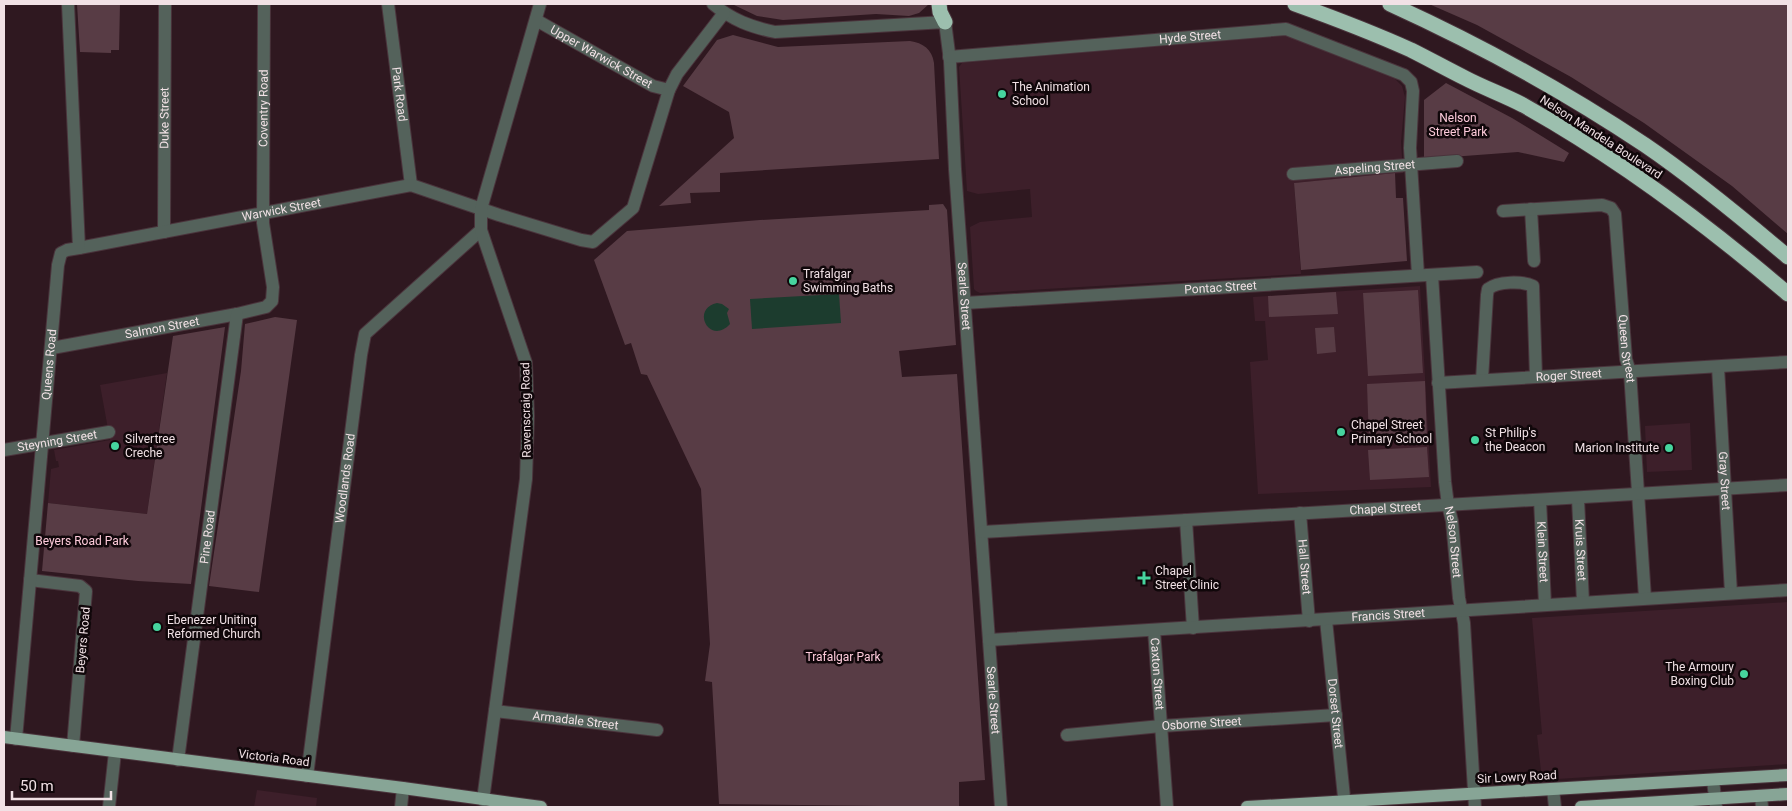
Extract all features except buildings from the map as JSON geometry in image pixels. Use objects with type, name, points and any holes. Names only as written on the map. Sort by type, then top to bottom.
[{"type":"highway","points":[[939,4],[940,12],[945,22]]},
{"type":"highway","points":[[945,22],[949,4]]},
{"type":"highway","name":"Nelson Mandela Boulevard","points":[[1295,4],[1348,23],[1412,51],[1522,105],[1574,135],[1629,171],[1715,233],[1788,294]]},
{"type":"highway","name":"Nelson Mandela Boulevard","points":[[1390,4],[1473,43],[1591,110],[1654,152],[1737,214],[1788,257]]},
{"type":"main road","name":"Victoria Road","points":[[10,738],[404,788],[499,804],[541,807]]},
{"type":"main road","name":"Sir Lowry Road","points":[[1248,807],[1410,802],[1474,794],[1788,775]]},
{"type":"main road","points":[[1581,807],[1762,802],[1788,794]]},
{"type":"street","points":[[68,4],[79,248]]},
{"type":"street","name":"Duke Street","points":[[164,232],[165,4]]},
{"type":"street","name":"Coventry Road","points":[[264,4],[263,214],[273,287],[272,301]]},
{"type":"street","name":"Park Road","points":[[388,4],[411,185]]},
{"type":"street","name":"Ravenscraig Road","points":[[483,800],[526,479],[528,416],[526,364],[481,230],[481,209],[540,4]]},
{"type":"street","points":[[713,4],[741,23],[776,32],[945,22]]},
{"type":"street","name":"Upper Warwick Street","points":[[481,209],[581,240],[596,241],[633,208],[669,90],[677,74],[724,13]]},
{"type":"street","name":"Upper Warwick Street","points":[[536,20],[653,86],[669,90]]},
{"type":"street","name":"Searle Street","points":[[945,22],[1001,807]]},
{"type":"street","name":"Hyde Street","points":[[949,57],[1286,29],[1404,75],[1411,82],[1413,91],[1410,148],[1412,164]]},
{"type":"street","name":"Aspeling Street","points":[[1293,174],[1456,161]]},
{"type":"street","points":[[1412,164],[1418,276]]},
{"type":"street","points":[[411,185],[481,209]]},
{"type":"street","name":"Warwick Street","points":[[79,248],[411,185]]},
{"type":"street","name":"Queen Street","points":[[1504,210],[1602,204],[1611,208],[1615,214],[1626,359],[1630,372],[1645,598]]},
{"type":"street","points":[[1531,209],[1534,261]]},
{"type":"street","name":"Woodlands Road","points":[[307,776],[361,355],[366,334],[481,230]]},
{"type":"street","name":"Queens Road","points":[[10,738],[30,580],[60,256],[61,253],[67,250],[79,248]]},
{"type":"street","name":"Pontac Street","points":[[965,303],[1477,272]]},
{"type":"street","name":"Nelson Street","points":[[1432,275],[1445,482],[1452,521],[1459,598],[1464,623],[1475,807]]},
{"type":"street","points":[[1482,380],[1488,289],[1494,285],[1527,283],[1533,286],[1535,295],[1536,377]]},
{"type":"street","name":"Salmon Street","points":[[52,348],[237,314],[266,307],[272,301]]},
{"type":"street","name":"Pine Road","points":[[178,760],[237,314]]},
{"type":"street","name":"Roger Street","points":[[1438,383],[1788,362]]},
{"type":"street","name":"Gray Street","points":[[1718,367],[1731,593]]},
{"type":"street","name":"Steyning Street","points":[[4,450],[109,432]]},
{"type":"street","name":"Chapel Street","points":[[982,532],[1788,486]]},
{"type":"street","name":"Kruis Street","points":[[1578,498],[1583,602]]},
{"type":"street","name":"Klein Street","points":[[1540,500],[1545,604]]},
{"type":"street","name":"Hall Street","points":[[1300,513],[1308,621]]},
{"type":"street","points":[[1186,520],[1193,628]]},
{"type":"street","name":"Beyers Road","points":[[30,580],[80,586],[86,591],[73,746]]},
{"type":"street","name":"Francis Street","points":[[989,640],[1788,590]]},
{"type":"street","name":"Dorset Street","points":[[1326,620],[1345,804]]},
{"type":"street","name":"Caxton Street","points":[[1154,630],[1167,807]]},
{"type":"street","name":"Armadale Street","points":[[495,711],[657,730]]},
{"type":"street","name":"Osborne Street","points":[[1067,735],[1161,726],[1336,715]]},
{"type":"street","points":[[109,807],[115,752]]},
{"type":"street","points":[[1713,780],[1716,803]]},
{"type":"street","points":[[401,807],[404,788]]},
{"type":"street","points":[[1553,789],[1555,807]]},
{"type":"shaded area","points":[[1285,36],[1395,79],[1402,86],[1405,97],[1401,142],[1403,173],[1294,183],[1301,274],[980,293],[974,289],[970,227],[980,222],[1032,217],[1030,189],[978,194],[967,191],[959,67],[962,63]]},
{"type":"shaded area","name":"Chapel Street Primary School","points":[[1420,286],[1431,487],[1258,494],[1250,362],[1268,360],[1265,321],[1255,321],[1253,297]]},
{"type":"shaded area","points":[[839,294],[841,323],[752,329],[750,299]]},
{"type":"shaded area","points":[[717,303],[729,309],[727,313],[730,324],[723,330],[716,331],[710,329],[704,318],[705,312],[709,307]]},
{"type":"shaded area","name":"Silvertree Creche","points":[[167,373],[147,514],[48,503],[51,469],[59,467],[54,450],[110,440],[100,385]]},
{"type":"shaded area","name":"Marion Institute","points":[[1690,423],[1692,470],[1647,472],[1645,426]]},
{"type":"shaded area","points":[[1788,602],[1788,764],[1542,780],[1537,735],[1542,734],[1532,618]]},
{"type":"shaded area","points":[[257,790],[317,798],[316,807],[254,807]]},
{"type":"green space","points":[[77,4],[120,4],[119,50],[111,50],[111,53],[80,52]]},
{"type":"green space","points":[[732,4],[929,4],[919,13],[909,16],[876,14],[783,20],[757,16]]},
{"type":"green space","points":[[1429,4],[1788,4],[1788,234],[1732,186],[1644,123],[1571,77],[1477,25]]},
{"type":"green space","points":[[733,35],[778,47],[910,41],[923,45],[929,50],[934,63],[939,159],[720,173],[720,192],[690,193],[691,203],[659,206],[734,138],[729,112],[683,86],[717,40]]},
{"type":"green space","name":"Nelson Street Park","points":[[1446,83],[1512,118],[1569,153],[1564,162],[1518,152],[1424,159],[1424,100]]},
{"type":"green space","points":[[1395,173],[1396,198],[1403,198],[1407,261],[1301,270],[1294,183]]},
{"type":"green space","name":"Trafalgar Park","points":[[943,204],[947,210],[956,345],[899,351],[902,377],[957,374],[985,780],[959,782],[959,807],[719,804],[712,682],[705,681],[710,644],[701,489],[647,375],[641,374],[631,343],[625,345],[594,260],[627,231],[760,220],[929,210],[929,205]]},
{"type":"green space","points":[[1418,290],[1423,373],[1368,376],[1363,293]]},
{"type":"green space","points":[[1336,292],[1338,314],[1269,317],[1268,296]]},
{"type":"green space","points":[[275,317],[297,320],[259,592],[209,586],[241,371],[245,324]]},
{"type":"green space","name":"Beyers Road Park","points":[[225,327],[191,584],[138,581],[42,571],[48,503],[147,514],[173,336]]},
{"type":"green space","points":[[1334,327],[1336,352],[1317,354],[1315,328]]},
{"type":"green space","points":[[1425,381],[1427,440],[1369,442],[1367,384]]},
{"type":"green space","points":[[1427,447],[1429,477],[1370,480],[1368,450]]},
{"type":"place","name":"The Animation School","points":[[1002,94]]},
{"type":"place","name":"Trafalgar Swimming Baths","points":[[793,281]]},
{"type":"place","name":"Chapel Street Primary School","points":[[1341,432]]},
{"type":"place","name":"St Philip's the Deacon","points":[[1475,440]]},
{"type":"place","name":"Silvertree Creche","points":[[115,446]]},
{"type":"place","name":"Marion Institute","points":[[1669,448]]},
{"type":"place","name":"Chapel Street Clinic","points":[[1144,578]]},
{"type":"place","name":"Ebenezer Uniting Reformed Church","points":[[157,627]]},
{"type":"place","name":"The Armoury Boxing Club","points":[[1744,674]]}]
